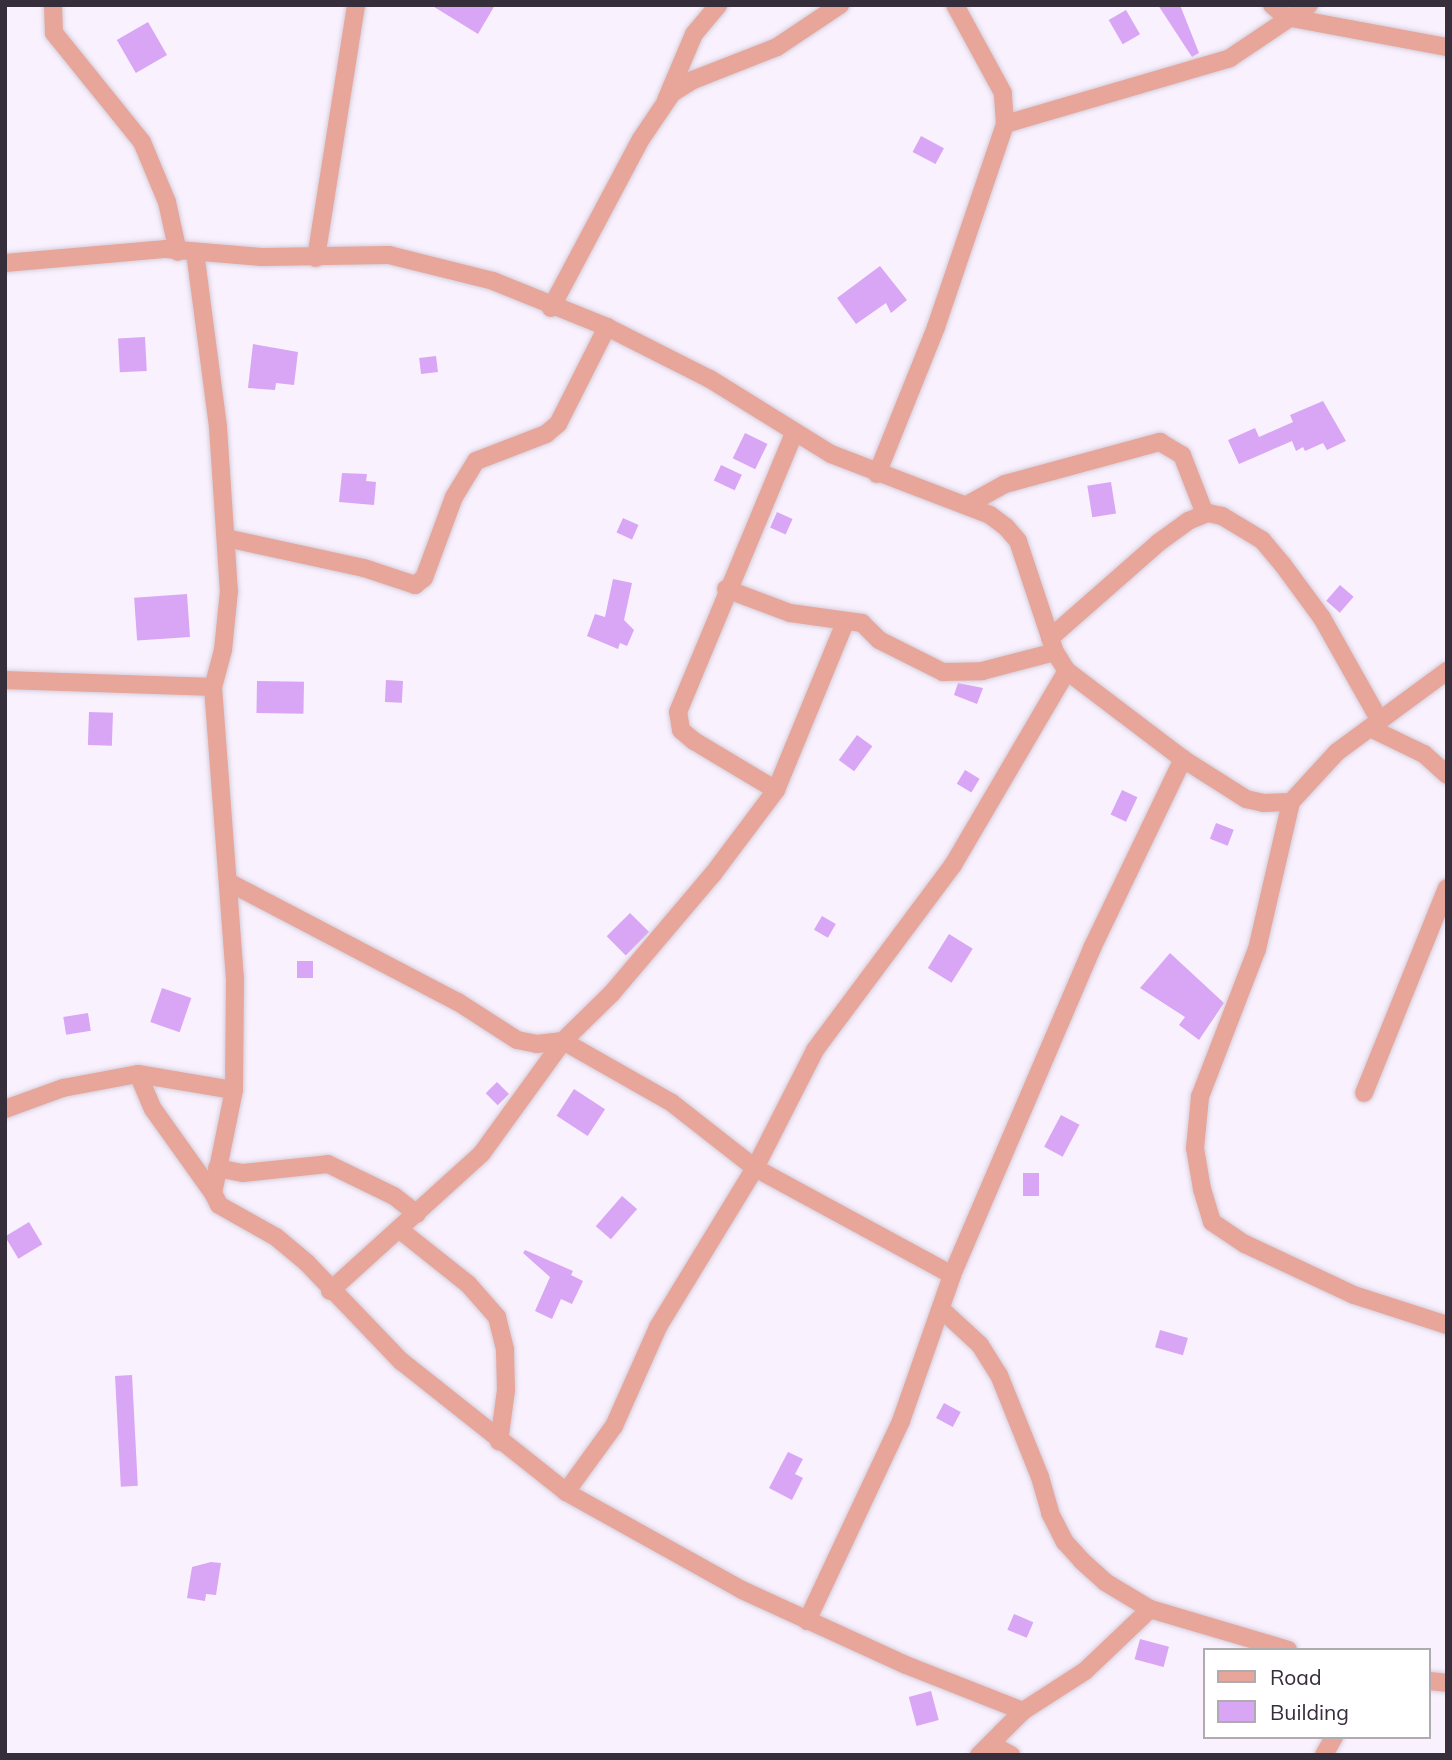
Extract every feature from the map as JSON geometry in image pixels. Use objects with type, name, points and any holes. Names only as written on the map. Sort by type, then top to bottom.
[{"type":"street","points":[[53,5],[54,33],[142,142],[167,202],[186,251],[218,427],[229,591],[223,650],[213,687],[230,883],[234,1090],[213,1193]]},
{"type":"street","points":[[316,258],[356,5]]},
{"type":"street","points":[[551,308],[640,139],[666,100],[694,34],[718,5]]},
{"type":"street","points":[[666,100],[693,80],[777,47],[840,5]]},
{"type":"street","points":[[877,474],[936,327],[1005,124],[1003,93],[955,5]]},
{"type":"street","points":[[1272,5],[1286,17],[1447,47]]},
{"type":"street","points":[[1005,124],[1230,58],[1267,36],[1286,17],[1309,5]]},
{"type":"street","points":[[5,263],[186,251],[316,258],[389,255],[450,267],[493,281],[551,308],[607,327],[710,379],[794,433],[877,474],[967,505],[998,521],[1017,541],[1053,645],[1067,671],[1182,759],[1246,799],[1263,803],[1291,802]]},
{"type":"street","points":[[226,538],[365,568],[415,586],[424,578],[454,497],[476,461],[546,434],[558,424],[607,327]]},
{"type":"street","points":[[776,790],[681,730],[678,712],[726,589],[794,433]]},
{"type":"street","points":[[967,505],[1005,484],[1160,442],[1182,455],[1205,514]]},
{"type":"street","points":[[726,589],[790,614],[867,625],[879,640],[943,672],[982,671],[1053,645],[1158,542],[1205,514],[1222,516],[1262,540],[1322,618],[1375,724],[1424,754],[1447,775]]},
{"type":"street","points":[[330,1291],[482,1153],[563,1041],[612,993],[705,884],[776,790],[845,623]]},
{"type":"street","points":[[566,1492],[614,1426],[658,1327],[755,1168],[815,1049],[953,865],[1067,671]]},
{"type":"street","points":[[1447,671],[1337,752],[1291,802],[1257,949],[1200,1097],[1195,1148],[1202,1189],[1212,1222],[1245,1244],[1354,1295],[1447,1325]]},
{"type":"street","points":[[5,680],[213,687]]},
{"type":"street","points":[[807,1621],[901,1420],[953,1275],[1092,947],[1182,759]]},
{"type":"street","points":[[230,883],[458,1002],[517,1040],[537,1044],[563,1041],[672,1103],[755,1168],[953,1275]]},
{"type":"street","points":[[1364,1093],[1447,888]]},
{"type":"street","points":[[5,1109],[63,1088],[138,1074],[234,1090]]},
{"type":"street","points":[[138,1074],[153,1108],[219,1205],[276,1237],[307,1263],[330,1291],[401,1361],[499,1442],[566,1492],[654,1545],[807,1621],[1023,1711]]},
{"type":"street","points":[[217,1168],[243,1173],[328,1164],[394,1196],[417,1214]]},
{"type":"street","points":[[400,1230],[468,1284],[497,1317],[505,1350],[506,1390],[499,1442]]},
{"type":"street","points":[[941,1309],[980,1345],[999,1376],[1065,1542],[1105,1583],[1150,1609],[1281,1648]]},
{"type":"street","points":[[985,1749],[1023,1711],[1085,1671],[1150,1609]]},
{"type":"street","points":[[1324,1755],[1333,1739]]},
{"type":"street","points":[[985,1749],[1011,1755]]},
{"type":"building","points":[[431,5],[495,5],[478,34]]},
{"type":"building","points":[[1158,5],[1180,5],[1199,53],[1192,57]]},
{"type":"building","points":[[1126,10],[1140,34],[1123,44],[1109,20]]},
{"type":"building","points":[[148,22],[167,55],[136,73],[117,40]]},
{"type":"building","points":[[921,136],[944,148],[936,164],[913,152]]},
{"type":"building","points":[[880,266],[907,300],[891,313],[886,303],[856,324],[837,298]]},
{"type":"building","points":[[145,337],[147,371],[120,372],[118,338]]},
{"type":"building","points":[[253,344],[298,352],[294,385],[276,383],[275,390],[248,388]]},
{"type":"building","points":[[436,356],[438,372],[421,374],[419,358]]},
{"type":"building","points":[[1323,401],[1346,441],[1327,450],[1323,443],[1305,451],[1303,447],[1296,451],[1292,441],[1239,464],[1228,440],[1255,428],[1259,437],[1293,422],[1290,415]]},
{"type":"building","points":[[745,433],[767,444],[755,469],[733,458]]},
{"type":"building","points":[[721,465],[742,475],[735,490],[714,480]]},
{"type":"building","points":[[342,473],[367,474],[366,481],[376,482],[374,505],[339,502]]},
{"type":"building","points":[[1111,482],[1116,514],[1092,517],[1087,486]]},
{"type":"building","points":[[777,512],[793,519],[786,534],[770,528]]},
{"type":"building","points":[[623,518],[639,525],[632,540],[616,533]]},
{"type":"building","points":[[613,579],[632,583],[624,620],[634,630],[627,646],[620,643],[618,649],[587,636],[595,614],[605,617]]},
{"type":"building","points":[[1340,585],[1354,597],[1340,613],[1326,601]]},
{"type":"building","points":[[187,594],[190,637],[137,641],[134,598]]},
{"type":"building","points":[[386,680],[403,681],[402,703],[385,702]]},
{"type":"building","points":[[257,681],[304,682],[303,714],[256,713]]},
{"type":"building","points":[[958,683],[983,688],[977,704],[954,695]]},
{"type":"building","points":[[89,712],[113,713],[112,746],[88,745]]},
{"type":"building","points":[[857,735],[872,746],[854,771],[839,760]]},
{"type":"building","points":[[965,770],[980,779],[971,792],[957,784]]},
{"type":"building","points":[[1122,790],[1137,797],[1126,822],[1111,814]]},
{"type":"building","points":[[1216,823],[1234,830],[1228,846],[1210,839]]},
{"type":"building","points":[[630,913],[649,932],[626,955],[607,936]]},
{"type":"building","points":[[822,916],[836,924],[828,938],[814,930]]},
{"type":"building","points":[[949,934],[973,949],[952,983],[928,968]]},
{"type":"building","points":[[1170,953],[1224,1003],[1199,1040],[1179,1025],[1185,1017],[1140,988]]},
{"type":"building","points":[[297,961],[313,961],[313,978],[297,978]]},
{"type":"building","points":[[162,988],[191,998],[180,1032],[150,1022]]},
{"type":"building","points":[[88,1013],[91,1031],[66,1035],[63,1017]]},
{"type":"building","points":[[497,1082],[509,1094],[498,1105],[486,1093]]},
{"type":"building","points":[[574,1089],[605,1109],[588,1136],[557,1116]]},
{"type":"building","points":[[1061,1115],[1080,1125],[1063,1157],[1044,1147]]},
{"type":"building","points":[[1023,1173],[1039,1173],[1039,1196],[1023,1196]]},
{"type":"building","points":[[622,1196],[637,1209],[611,1239],[596,1226]]},
{"type":"building","points":[[29,1222],[42,1244],[18,1259],[5,1236]]},
{"type":"building","points":[[525,1250],[573,1271],[571,1275],[583,1281],[572,1304],[561,1299],[552,1319],[535,1311],[550,1277],[523,1253]]},
{"type":"building","points":[[1160,1330],[1188,1338],[1183,1355],[1155,1347]]},
{"type":"building","points":[[132,1375],[138,1486],[121,1487],[115,1376]]},
{"type":"building","points":[[944,1403],[961,1412],[953,1427],[936,1418]]},
{"type":"building","points":[[788,1452],[803,1459],[795,1474],[803,1478],[792,1500],[769,1488]]},
{"type":"building","points":[[211,1562],[221,1563],[216,1595],[206,1594],[205,1601],[187,1598],[192,1567]]},
{"type":"building","points":[[1014,1614],[1033,1622],[1027,1638],[1007,1630]]},
{"type":"building","points":[[1140,1639],[1169,1647],[1164,1667],[1135,1659]]},
{"type":"building","points":[[931,1691],[939,1720],[917,1726],[909,1697]]}]
